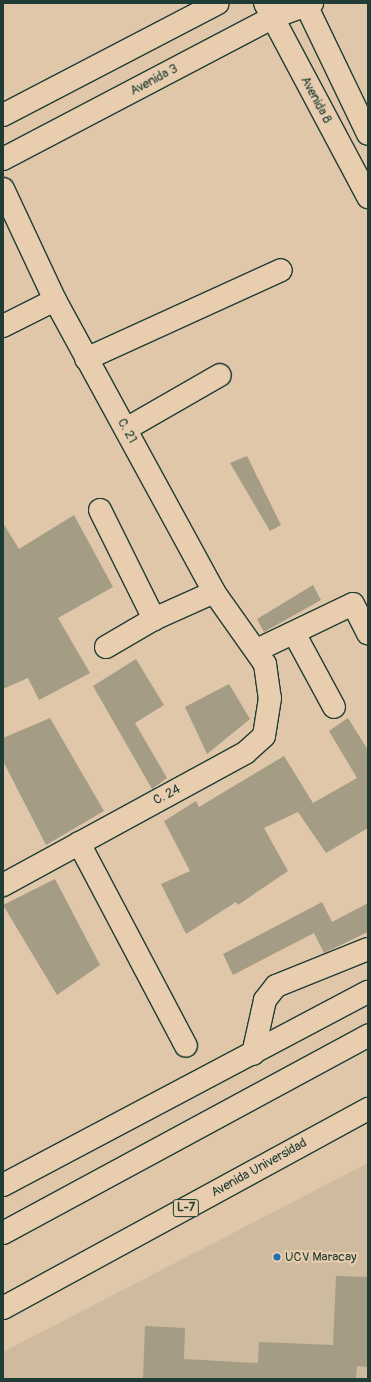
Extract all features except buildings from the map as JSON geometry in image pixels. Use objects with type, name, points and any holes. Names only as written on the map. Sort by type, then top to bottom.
[{"type":"street","points":[[3,115],[218,3]]},
{"type":"street","points":[[308,4],[368,134]]},
{"type":"street","name":"Avenida 3","points":[[3,159],[268,10],[308,4]]},
{"type":"street","name":"Avenida 8","points":[[268,10],[368,197]]},
{"type":"street","name":"C. 21","points":[[3,189],[55,300],[214,592],[261,657]]},
{"type":"street","points":[[86,359],[281,270]]},
{"type":"street","points":[[3,326],[55,300]]},
{"type":"street","points":[[126,428],[220,375]]},
{"type":"street","points":[[100,510],[154,619]]},
{"type":"street","points":[[106,647],[154,619],[214,592]]},
{"type":"street","points":[[261,657],[294,633],[353,604],[368,633]]},
{"type":"street","points":[[294,633],[334,707]]},
{"type":"street","name":"C. 24","points":[[3,885],[245,753],[264,736],[270,698],[261,657]]},
{"type":"street","points":[[78,843],[186,1046]]},
{"type":"street","points":[[253,1054],[265,1000],[276,986],[368,949]]},
{"type":"street","points":[[3,1185],[368,992]]},
{"type":"street","points":[[3,1233],[368,1036]]},
{"type":"street","name":"Avenida Universidad","points":[[3,1308],[368,1109]]},
{"type":"shaded area","name":"UCV Maracay","points":[[368,1163],[368,1379],[3,1379],[3,1352]]},
{"type":"place","name":"UCV Maracay","points":[[277,1257]]}]
